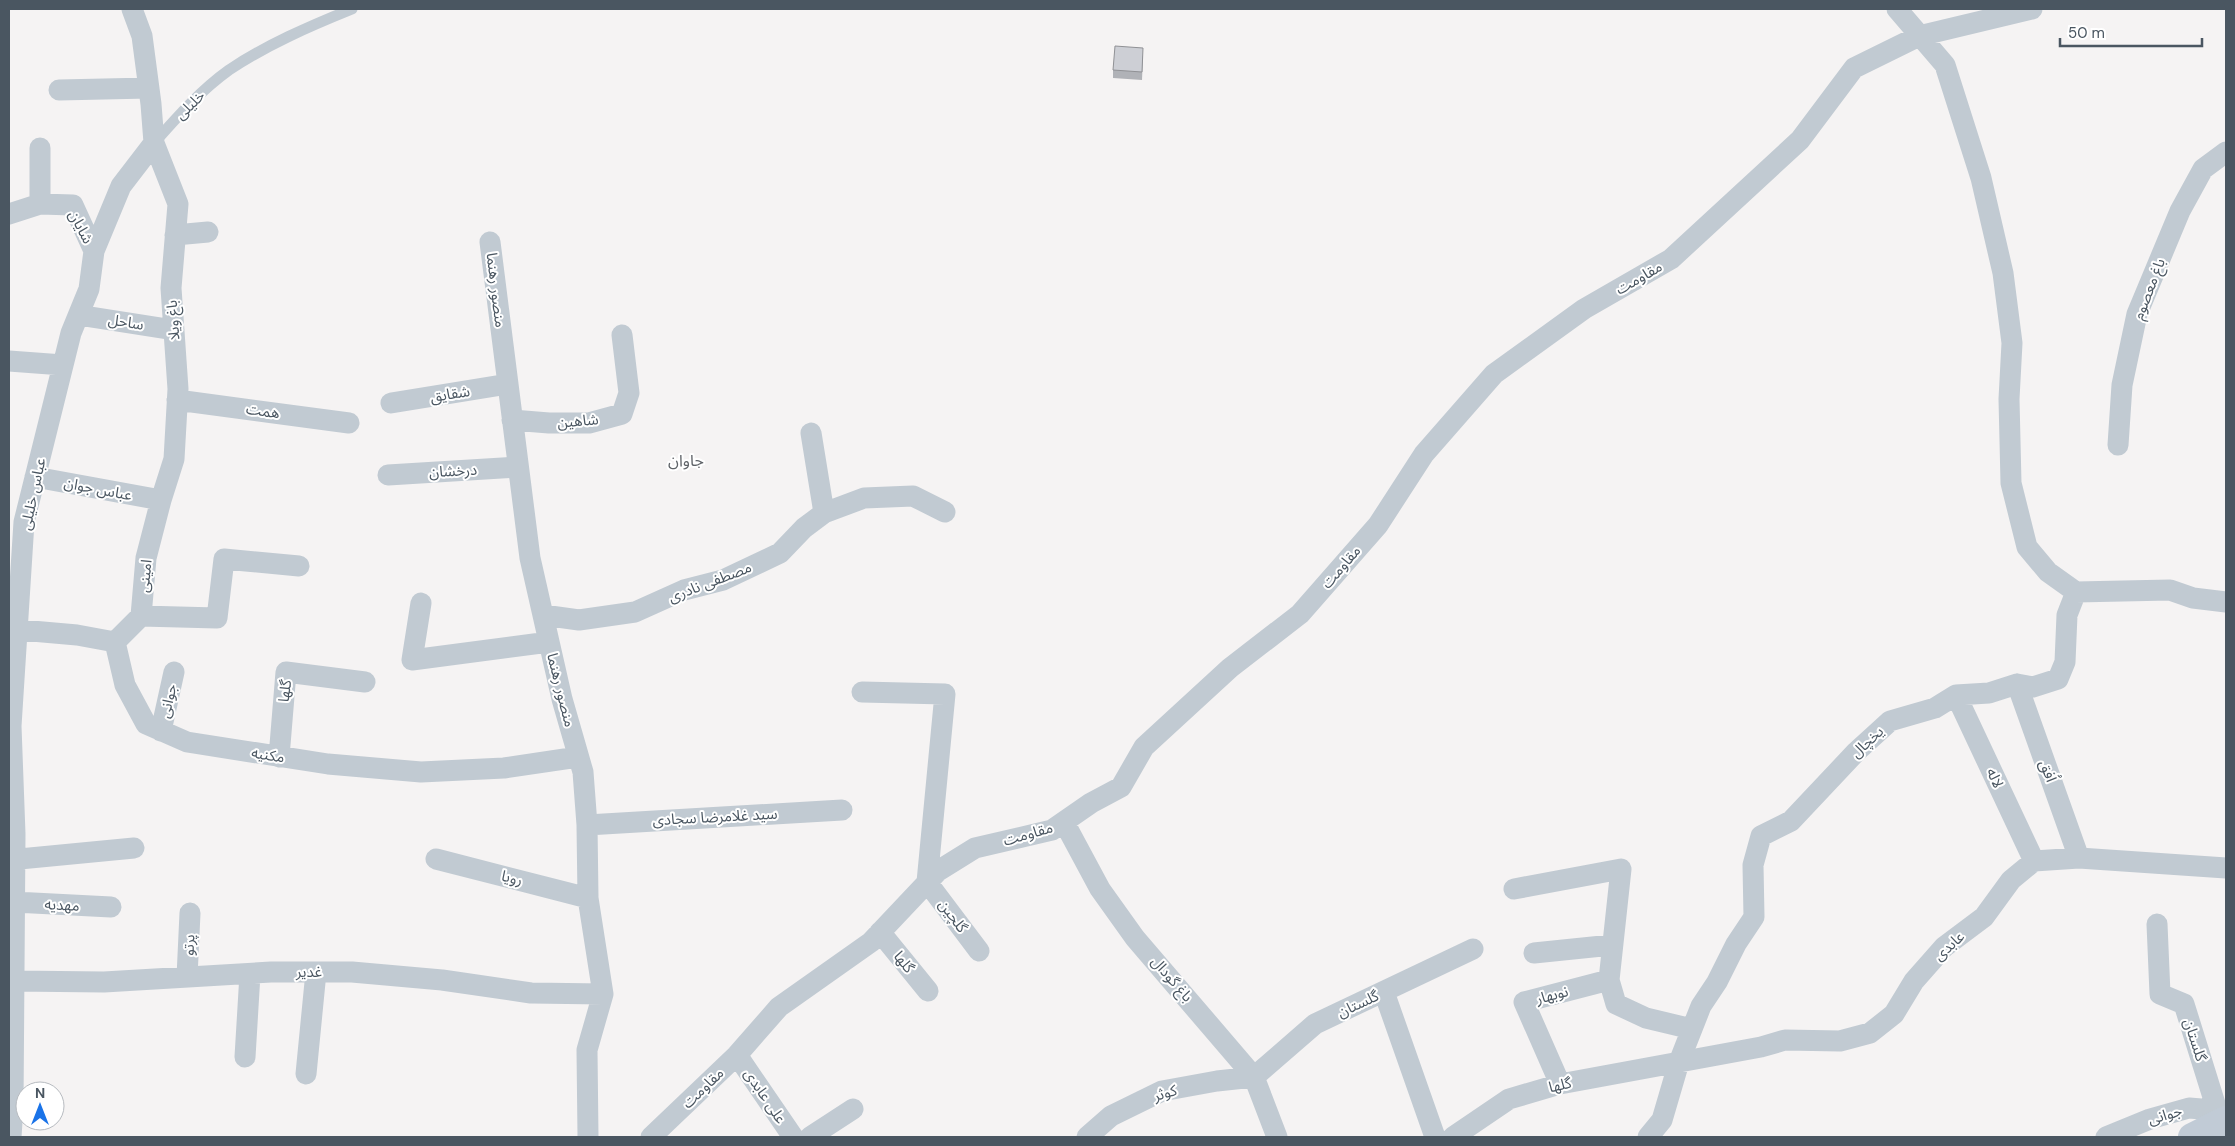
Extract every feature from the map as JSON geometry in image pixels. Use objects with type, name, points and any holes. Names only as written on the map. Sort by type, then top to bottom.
[{"type":"street","name":"خلیلی","points":[[132,9],[142,36],[154,143]]},
{"type":"street","points":[[1897,9],[1945,64],[1981,178],[2003,273],[2012,343],[2009,399],[2011,482],[2027,547],[2048,572],[2076,592],[2170,590],[2193,598],[2226,602]]},
{"type":"street","name":"مقاومت","points":[[651,1137],[737,1055],[779,1007],[870,942],[938,871],[974,848],[1052,830],[1091,803],[1121,787],[1144,747],[1230,668],[1300,614],[1378,525],[1424,454],[1494,374],[1584,309],[1672,258],[1800,140],[1854,68],[1919,36],[2032,9]]},
{"type":"street","points":[[60,90],[149,88]]},
{"type":"street","name":"باغ ویلا","points":[[154,143],[178,204],[171,288],[177,400],[174,460],[160,500]]},
{"type":"street","name":"عباس خلیلی","points":[[11,1137],[14,981],[11,960],[14,902],[11,812],[13,630],[24,522],[71,333],[89,289],[94,251],[121,186],[154,143]]},
{"type":"street","points":[[40,148],[40,204]]},
{"type":"street","name":"باغ معصوم","points":[[2118,445],[2122,385],[2137,314],[2180,210],[2203,170],[2226,152]]},
{"type":"street","name":"شایان","points":[[9,214],[40,204],[73,205],[94,251]]},
{"type":"street","points":[[175,234],[208,232]]},
{"type":"street","name":"منصور رهنما","points":[[490,242],[530,558],[562,699],[583,772],[587,825],[588,898],[602,994],[587,1050],[588,1137]]},
{"type":"street","name":"ساحل","points":[[78,315],[174,330]]},
{"type":"street","name":"شاهین","points":[[512,420],[548,423],[589,423],[622,414],[629,392],[622,335]]},
{"type":"street","points":[[9,360],[63,365]]},
{"type":"street","name":"شقایق","points":[[391,403],[508,384]]},
{"type":"street","name":"همت","points":[[177,400],[349,423]]},
{"type":"street","points":[[811,433],[824,513]]},
{"type":"street","name":"درخشان","points":[[388,475],[518,467]]},
{"type":"street","name":"عباس جوان","points":[[36,477],[160,500]]},
{"type":"street","name":"مصطفی نادری","points":[[543,615],[579,620],[635,612],[684,590],[722,580],[780,553],[804,528],[824,513],[864,498],[912,496],[945,512]]},
{"type":"street","name":"امینی","points":[[141,616],[146,558],[160,500]]},
{"type":"street","points":[[13,630],[77,636],[114,642],[141,616],[217,618],[224,559],[299,566]]},
{"type":"street","points":[[1956,694],[1989,693],[2017,684],[2032,687],[2058,679],[2065,662],[2067,615],[2076,592]]},
{"type":"street","points":[[421,603],[412,660],[549,642]]},
{"type":"street","name":"مکنیه","points":[[114,642],[125,685],[146,724],[187,742],[328,764],[420,772],[504,768],[578,757]]},
{"type":"street","name":"جوانی","points":[[161,731],[174,672]]},
{"type":"street","name":"گلها","points":[[279,757],[286,672],[365,682]]},
{"type":"street","name":"اُفق","points":[[2017,684],[2079,858]]},
{"type":"street","points":[[862,692],[945,694],[928,882]]},
{"type":"street","name":"لاله","points":[[1956,694],[2034,861]]},
{"type":"street","name":"یخچال","points":[[1648,1137],[1662,1120],[1679,1062],[1701,1006],[1717,982],[1736,944],[1754,917],[1753,865],[1761,836],[1791,821],[1856,752],[1890,721],[1935,708],[1956,694]]},
{"type":"street","name":"سید غلامرضا سجادی","points":[[587,825],[842,810]]},
{"type":"street","name":"باغ گودال","points":[[1064,822],[1100,889],[1135,938],[1254,1077],[1277,1137]]},
{"type":"street","points":[[12,860],[134,848]]},
{"type":"street","points":[[2034,861],[2079,858],[2226,868]]},
{"type":"street","name":"رویا","points":[[436,859],[588,898]]},
{"type":"street","name":"عابدی","points":[[1679,1062],[1784,1040],[1840,1041],[1870,1033],[1894,1014],[1914,981],[1944,947],[1984,917],[2011,880],[2034,861]]},
{"type":"street","points":[[1514,889],[1621,869],[1609,980],[1616,1004],[1646,1018],[1692,1029]]},
{"type":"street","name":"گلچین","points":[[928,882],[978,951]]},
{"type":"street","name":"مهدیه","points":[[14,902],[110,908]]},
{"type":"street","name":"پرتو","points":[[188,977],[190,912]]},
{"type":"street","name":"گلستان","points":[[2156,924],[2160,994],[2184,1004],[2223,1114]]},
{"type":"street","name":"گلها","points":[[880,932],[928,991]]},
{"type":"street","points":[[1534,953],[1612,945]]},
{"type":"street","name":"گلستان","points":[[1254,1077],[1315,1024],[1473,949]]},
{"type":"street","points":[[306,1074],[316,972]]},
{"type":"street","name":"غدیر","points":[[14,981],[104,982],[250,974],[352,972],[442,980],[531,993],[602,994]]},
{"type":"street","points":[[245,1057],[250,974]]},
{"type":"street","name":"نوبهار","points":[[1560,1084],[1524,1002],[1609,980]]},
{"type":"street","points":[[1384,992],[1435,1137]]},
{"type":"street","name":"علی عابدی","points":[[737,1055],[793,1137]]},
{"type":"street","name":"گلها","points":[[1453,1137],[1509,1099],[1560,1084],[1679,1062]]},
{"type":"street","name":"کوثر","points":[[1087,1137],[1110,1116],[1162,1091],[1217,1081],[1254,1077]]},
{"type":"street","name":"جوانی","points":[[2106,1137],[2150,1118],[2189,1108],[2223,1114]]},
{"type":"street","points":[[810,1137],[853,1109]]},
{"type":"street","name":"جوانی","points":[[2192,1137],[2223,1114]]},
{"type":"lane","name":"خلیلی","points":[[154,143],[187,106],[229,70],[300,30],[352,9]]},
{"type":"building","points":[[1115,46],[1143,48],[1142,72],[1113,70]]},
{"type":"district","name":"جاوان","points":[[686,460]]}]
